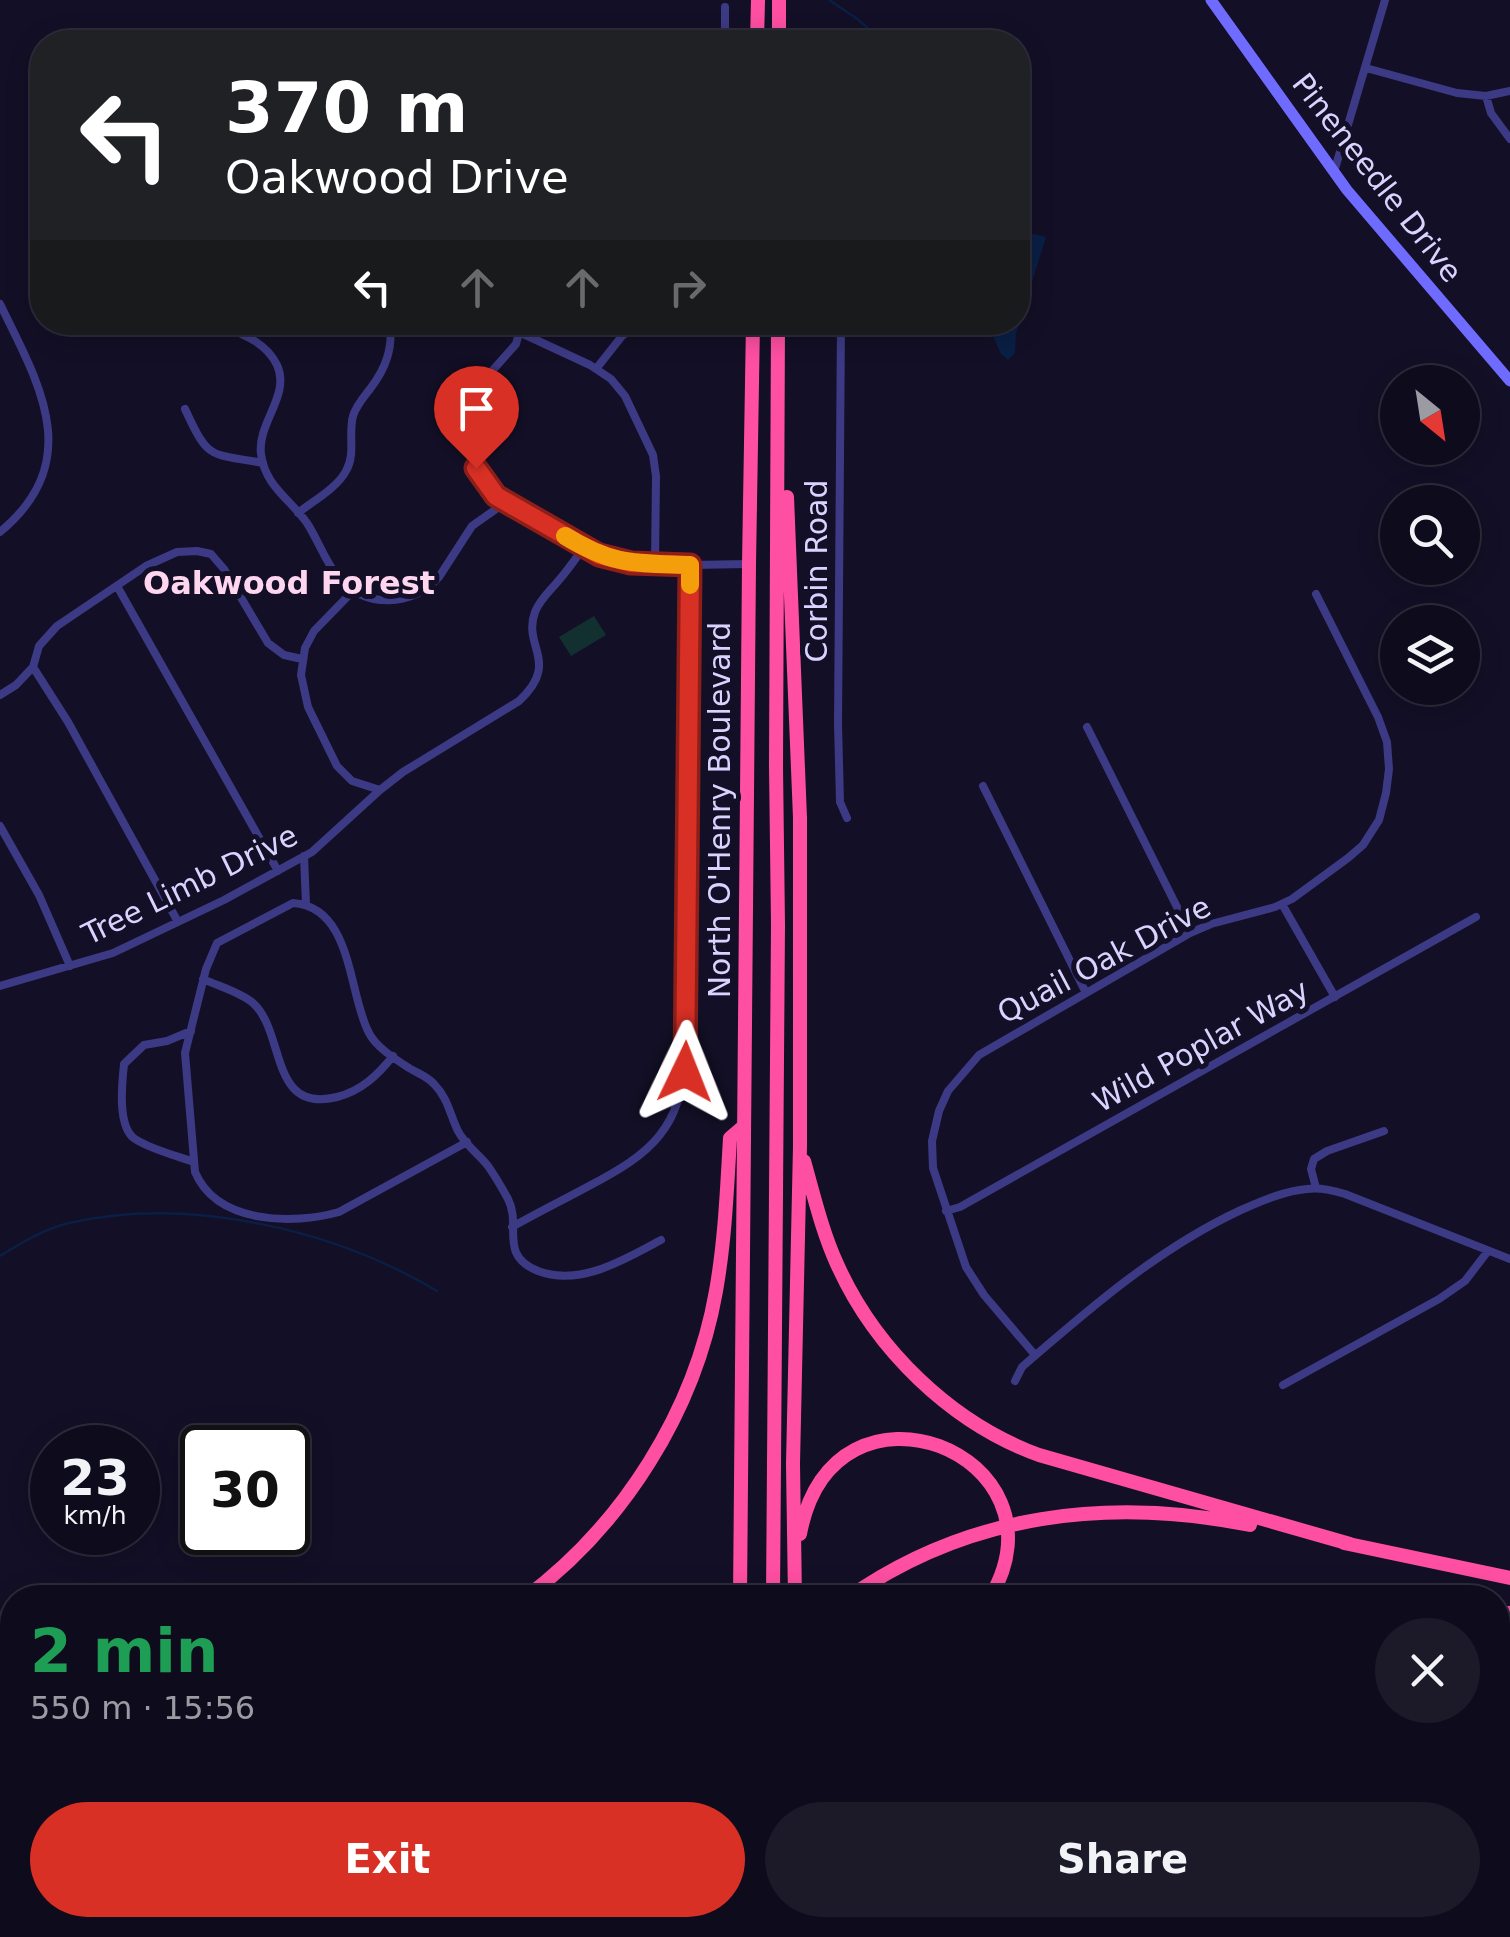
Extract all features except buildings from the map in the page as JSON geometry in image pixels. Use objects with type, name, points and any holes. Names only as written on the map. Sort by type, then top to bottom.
[{"type":"highway","points":[[758,0],[758,30]]},
{"type":"highway","points":[[779,0],[779,30]]},
{"type":"highway","name":"North O'Henry Boulevard","points":[[740,1585],[753,335]]},
{"type":"highway","name":"North O'Henry Boulevard","points":[[773,1585],[778,335]]},
{"type":"highway","points":[[779,392],[800,818],[795,1585]]},
{"type":"highway","points":[[540,1585],[614,1511],[649,1462],[678,1409],[700,1356],[716,1294],[730,1138],[744,1126]]},
{"type":"highway","points":[[800,1146],[826,1236],[855,1298],[894,1352],[945,1403],[1017,1448],[1350,1544]]},
{"type":"highway","points":[[795,1564],[804,1514],[825,1475],[858,1450],[883,1440],[910,1438],[951,1449],[990,1483],[1005,1518],[1007,1546],[996,1585]]},
{"type":"highway","points":[[871,1585],[918,1558],[990,1531],[1098,1512],[1170,1512],[1212,1517],[1510,1578]]},
{"type":"street","name":"Pineneedle Drive","points":[[1212,0],[1347,190],[1510,382]]},
{"type":"street","points":[[1334,172],[1385,0]]},
{"type":"street","points":[[725,7],[725,30]]},
{"type":"street","points":[[1366,68],[1457,93],[1486,96],[1510,90]]},
{"type":"street","points":[[1486,96],[1492,113],[1510,139]]},
{"type":"street","points":[[0,304],[42,395],[49,440],[35,491],[0,532]]},
{"type":"street","points":[[241,335],[264,346],[280,372],[279,392],[261,441],[263,463],[273,486],[298,513],[337,576],[354,591],[389,600],[417,594],[439,577],[472,526],[506,502]]},
{"type":"street","points":[[298,513],[346,473],[352,458],[354,414],[381,374],[391,335]]},
{"type":"street","points":[[519,335],[516,344],[476,388],[465,423],[476,468],[496,496],[584,547],[615,560],[748,564]]},
{"type":"street","points":[[535,335],[611,379],[625,396],[653,455],[655,564]]},
{"type":"street","points":[[596,369],[623,335]]},
{"type":"street","name":"Corbin Road","points":[[841,335],[838,724],[840,802],[847,818]]},
{"type":"street","points":[[185,409],[206,449],[263,463]]},
{"type":"street","name":"Tree Limb Drive","points":[[0,986],[113,953],[278,871],[341,828],[380,790],[417,763],[519,701],[530,691],[540,664],[533,631],[536,609],[584,547]]},
{"type":"street","points":[[0,695],[33,667],[47,635],[146,566],[173,554],[197,551],[211,554],[220,563],[268,643],[284,655],[302,659]]},
{"type":"street","points":[[512,1227],[644,1153],[671,1119],[682,1089],[686,1054],[690,565]]},
{"type":"street","points":[[117,586],[278,871]]},
{"type":"street","points":[[354,591],[314,632],[305,648],[301,675],[308,707],[338,766],[352,781],[380,790]]},
{"type":"street","name":"Quail Oak Drive","points":[[1035,1355],[984,1295],[966,1267],[933,1168],[932,1140],[939,1112],[948,1091],[979,1055],[1190,933],[1282,904],[1330,874],[1363,844],[1379,820],[1386,794],[1387,742],[1316,594]]},
{"type":"street","points":[[33,667],[68,722],[178,922]]},
{"type":"street","points":[[1087,728],[1190,933]]},
{"type":"street","points":[[983,786],[1086,993]]},
{"type":"street","points":[[0,826],[38,895],[70,966]]},
{"type":"street","points":[[304,856],[306,904]]},
{"type":"street","points":[[466,1142],[340,1212],[322,1217],[265,1218],[218,1200],[195,1172],[185,1053],[203,979],[217,944],[293,903],[306,904],[329,921],[343,947],[360,1015],[372,1039],[431,1080],[445,1097],[460,1134],[488,1166],[510,1202],[513,1247],[524,1262],[540,1272],[570,1275],[608,1268],[661,1240]]},
{"type":"street","points":[[1282,904],[1335,997]]},
{"type":"street","name":"Wild Poplar Way","points":[[946,1212],[1476,917]]},
{"type":"street","points":[[203,979],[253,1003],[264,1019],[284,1074],[304,1098],[343,1096],[377,1076],[392,1056]]},
{"type":"street","points":[[191,1031],[144,1045],[124,1064],[122,1092],[125,1125],[132,1138],[194,1162]]},
{"type":"street","points":[[1316,1188],[1311,1169],[1314,1159],[1326,1151],[1384,1132]]},
{"type":"street","points":[[1014,1381],[1018,1371],[1035,1355],[1119,1286],[1197,1233],[1277,1196],[1316,1188],[1360,1199],[1510,1259]]},
{"type":"street","points":[[1284,1384],[1439,1300],[1465,1280],[1488,1251]]},
{"type":"green space","points":[[594,616],[606,635],[571,656],[559,637]]},
{"type":"water","points":[[1030,235],[1046,237],[1030,288]]},
{"type":"water","points":[[992,335],[1016,335],[1015,353],[1008,360]]},
{"type":"waterway","points":[[829,0],[870,30]]},
{"type":"waterway","points":[[0,1256],[24,1241],[69,1223],[115,1216],[211,1216],[306,1235],[352,1250],[437,1291]]},
{"type":"slow traffic","points":[[565,536],[615,560],[690,565],[690,585]]},
{"type":"district","name":"Oakwood Forest","points":[[289,583]]},
{"type":"route","points":[[476,468],[496,496],[599,555],[631,563],[690,565],[685,1072]]}]
